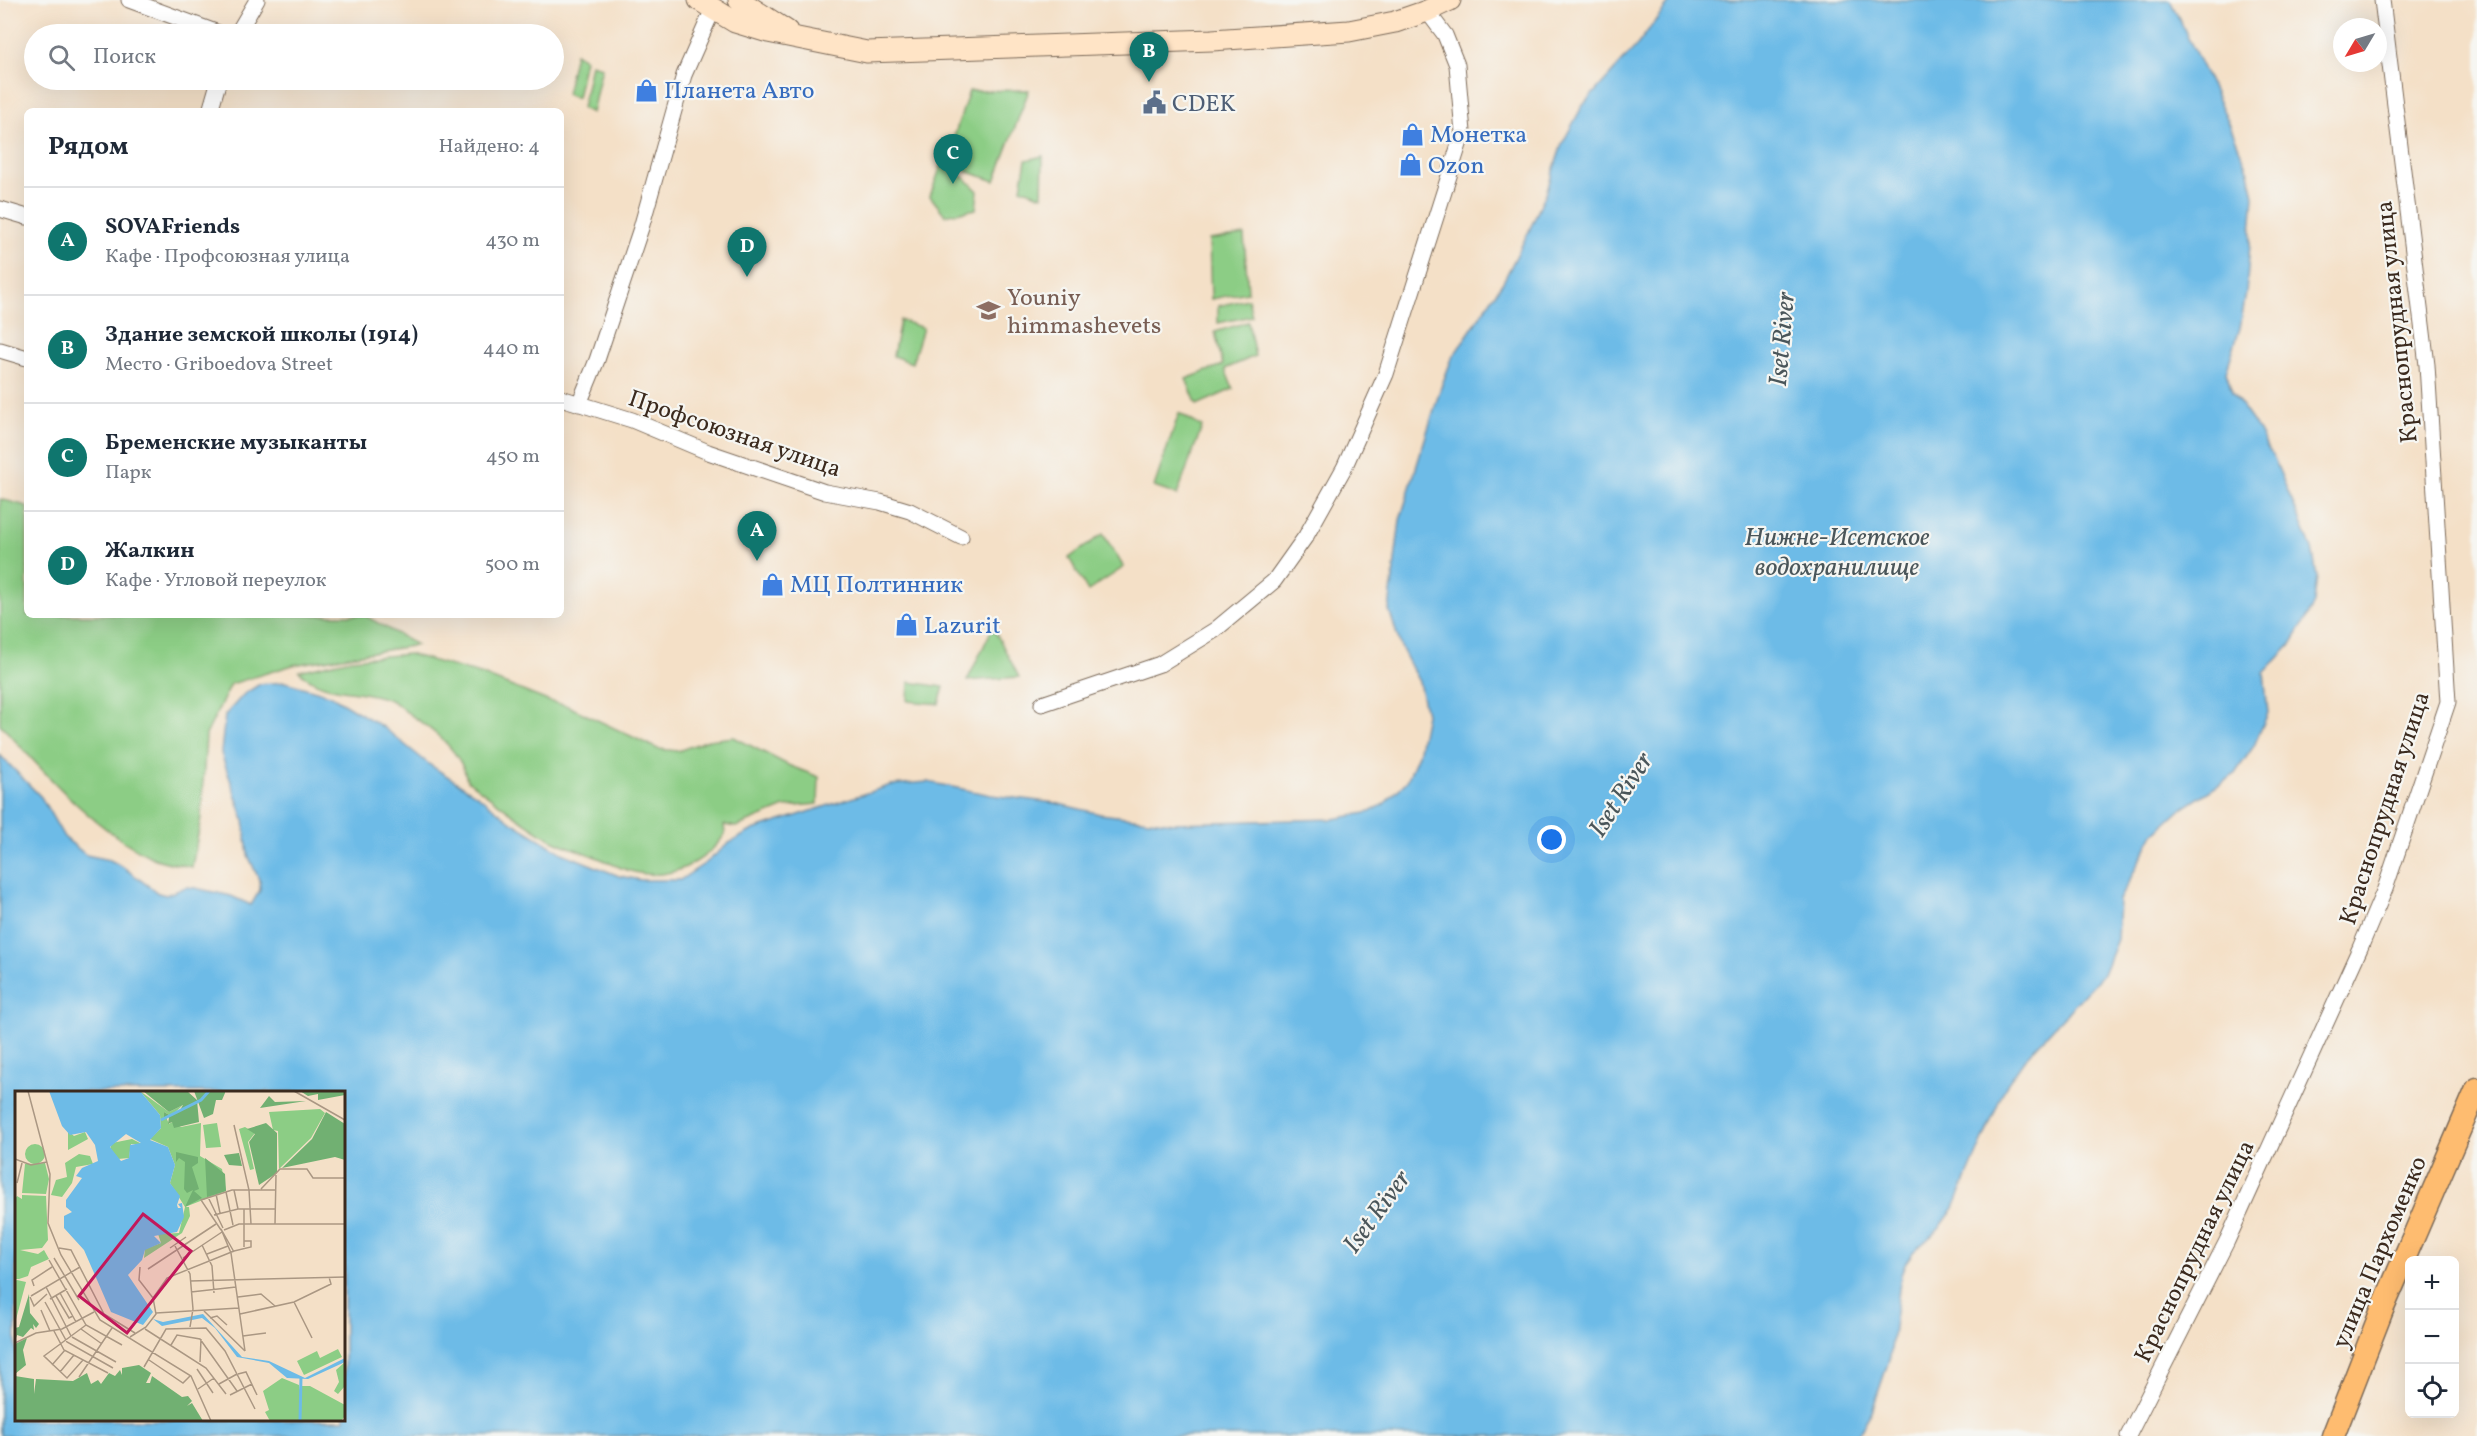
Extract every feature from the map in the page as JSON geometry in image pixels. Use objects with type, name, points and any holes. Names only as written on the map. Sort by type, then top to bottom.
[{"type":"main road","points":[[740,0],[797,38]]},
{"type":"main road","points":[[706,5],[735,22],[797,38],[867,52],[1212,40],[1349,31],[1395,22],[1450,0]]},
{"type":"main road","name":"улица Пархоменко","points":[[2333,1436],[2382,1310],[2477,1089]]},
{"type":"street","points":[[129,0],[193,24]]},
{"type":"street","points":[[243,24],[257,0]]},
{"type":"street","name":"Краснопрудная улица","points":[[2128,1436],[2227,1241],[2360,948],[2385,889],[2448,702],[2427,365],[2382,0]]},
{"type":"street","points":[[579,404],[597,360],[641,228],[706,5]]},
{"type":"street","points":[[1042,704],[1161,664],[1215,630],[1274,581],[1306,536],[1344,468],[1386,374],[1463,132],[1456,65],[1445,34],[1427,11]]},
{"type":"street","points":[[211,108],[216,90]]},
{"type":"street","points":[[0,209],[24,216]]},
{"type":"street","points":[[0,350],[24,357]]},
{"type":"street","name":"Профсоюзная улица","points":[[564,399],[632,420],[708,452],[825,492],[880,502],[910,511],[961,537]]},
{"type":"green space","points":[[575,53],[585,59],[577,98],[566,94]]},
{"type":"green space","points":[[591,64],[602,67],[592,113],[582,108]]},
{"type":"green space","points":[[1029,90],[995,181],[945,164],[969,91]]},
{"type":"green space","points":[[1043,156],[1042,196],[1021,188],[1026,160]]},
{"type":"green space","points":[[941,166],[964,177],[978,191],[976,209],[945,215],[930,196]]},
{"type":"green space","points":[[1244,235],[1248,292],[1211,299],[1209,240]]},
{"type":"green space","points":[[1248,299],[1252,316],[1218,323],[1218,306]]},
{"type":"green space","points":[[900,320],[923,328],[912,363],[893,356]]},
{"type":"green space","points":[[1248,322],[1255,356],[1225,369],[1233,389],[1197,405],[1186,379],[1223,365],[1215,332]]},
{"type":"green space","points":[[1179,413],[1202,427],[1177,495],[1154,487]]},
{"type":"green space","points":[[0,499],[24,505],[24,618],[369,618],[417,645],[293,665],[231,684],[206,735],[201,818],[192,867],[156,859],[129,845],[108,830],[88,815],[51,780],[0,724]]},
{"type":"green space","points":[[1103,534],[1124,567],[1088,591],[1069,558]]},
{"type":"green space","points":[[993,627],[1019,677],[967,681]]},
{"type":"green space","points":[[409,654],[480,674],[548,701],[568,706],[658,749],[678,751],[708,740],[734,737],[788,765],[819,777],[818,804],[785,807],[736,827],[724,825],[725,834],[717,844],[697,861],[673,872],[647,874],[624,869],[549,838],[507,810],[467,780],[459,759],[444,741],[394,702],[378,696],[330,688],[309,679],[299,671],[351,659]]},
{"type":"green space","points":[[909,682],[944,687],[939,704],[908,701]]},
{"type":"water","name":"Нижне-Исетское водохранилище","points":[[1671,0],[2170,0],[2226,116],[2249,172],[2254,196],[2246,293],[2240,328],[2226,372],[2232,392],[2254,423],[2276,463],[2312,549],[2317,576],[2314,602],[2290,646],[2264,673],[2268,713],[2254,746],[2234,775],[2180,810],[2154,834],[2119,900],[2117,939],[2103,974],[2026,1057],[2005,1087],[1954,1208],[1939,1229],[1913,1252],[1906,1262],[1901,1275],[1890,1357],[1872,1411],[1857,1436],[0,1436],[0,755],[41,797],[64,837],[86,855],[110,860],[158,893],[166,895],[186,887],[195,888],[231,896],[251,905],[260,890],[260,882],[248,855],[244,820],[221,753],[225,715],[244,694],[260,684],[285,682],[330,695],[383,727],[430,765],[477,795],[513,823],[562,853],[619,876],[641,880],[680,880],[707,862],[729,843],[753,830],[891,785],[928,782],[991,795],[1055,803],[1100,814],[1174,823],[1334,819],[1370,812],[1384,804],[1407,781],[1418,755],[1426,714],[1419,682],[1401,647],[1389,610],[1400,520],[1452,358],[1503,282],[1546,193],[1562,144],[1583,105],[1638,44]]},
{"type":"place","name":"Здание земской школы (1914)","points":[[1149,82]]},
{"type":"place","name":"Планета Авто","points":[[646,90]]},
{"type":"place","name":"CDEK","points":[[1154,103]]},
{"type":"place","name":"Монетка","points":[[1412,134]]},
{"type":"place","name":"Ozon","points":[[1410,165]]},
{"type":"place","name":"Бременские музыканты","points":[[953,184]]},
{"type":"place","name":"Жалкин","points":[[747,277]]},
{"type":"place","name":"Youniy himmashevets","points":[[989,311]]},
{"type":"place","name":"SOVAFriends","points":[[757,561]]},
{"type":"place","name":"МЦ Полтинник","points":[[772,584]]},
{"type":"place","name":"Lazurit","points":[[906,625]]},
{"type":"water label","name":"Iset River","points":[[1781,339]]},
{"type":"water label","name":"Iset River","points":[[1620,794]]},
{"type":"water label","name":"Iset River","points":[[1376,1211]]}]
